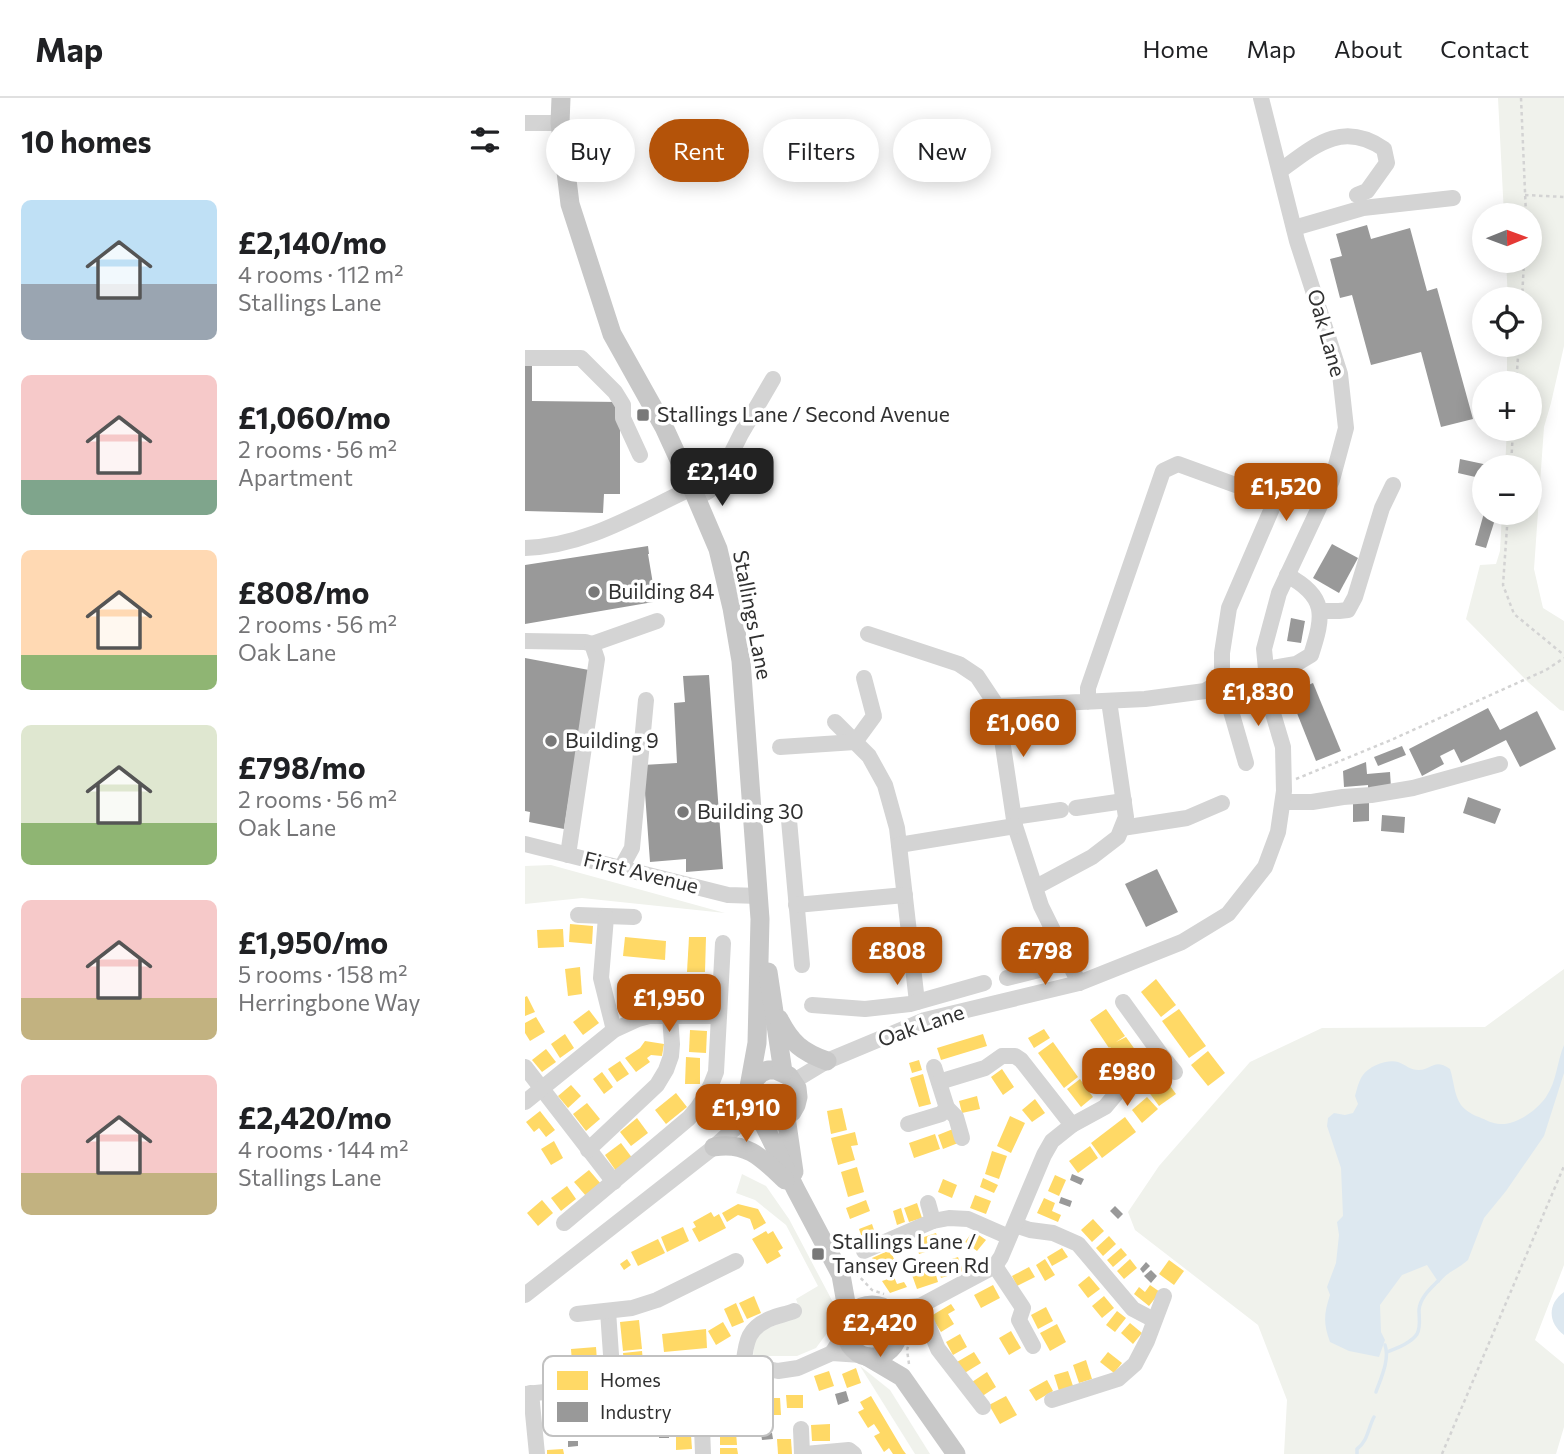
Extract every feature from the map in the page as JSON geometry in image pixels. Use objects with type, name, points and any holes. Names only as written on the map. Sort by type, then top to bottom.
[{"type":"main road","name":"Stallings Lane","points":[[561,98],[561,119]]},
{"type":"main road","name":"Stallings Lane","points":[[568,182],[570,204],[612,334],[664,427],[718,549],[741,661],[760,919]]},
{"type":"main road","points":[[760,919],[773,1009],[788,1077]]},
{"type":"main road","points":[[760,919],[757,1043],[747,1098],[841,1275],[848,1340],[853,1349],[901,1377],[956,1454]]},
{"type":"main road","points":[[773,1009],[789,1039],[812,1056],[827,1061]]},
{"type":"main road","points":[[751,1083],[761,1073],[776,1070],[788,1077],[797,1088],[796,1105],[786,1117],[770,1121],[757,1116]]},
{"type":"main road","points":[[786,1117],[796,1190]]},
{"type":"main road","points":[[714,1147],[729,1144],[746,1149],[767,1162],[796,1190]]},
{"type":"main road","points":[[841,1275],[893,1315],[897,1322],[901,1377]]},
{"type":"main road","points":[[847,1325],[856,1311],[866,1306],[881,1307]]},
{"type":"main road","points":[[864,1356],[878,1357],[887,1353],[894,1346],[898,1334]]},
{"type":"street","name":"Oak Lane","points":[[788,1077],[925,1020],[1079,983],[1182,942],[1228,914],[1265,867],[1278,832],[1284,784],[1283,747],[1269,700],[1264,649],[1279,593],[1332,480],[1346,428],[1340,374],[1294,228],[1261,98]]},
{"type":"street","points":[[525,123],[546,123]]},
{"type":"street","points":[[1280,171],[1322,141],[1345,135],[1372,141],[1384,149],[1387,163],[1367,191],[1357,195]]},
{"type":"street","points":[[1294,228],[1363,208],[1453,198]]},
{"type":"street","points":[[525,358],[581,358],[619,398],[623,405],[623,418],[640,455]]},
{"type":"street","points":[[525,548],[591,536],[694,493],[709,491],[718,481],[773,379]]},
{"type":"street","points":[[1088,702],[1088,688],[1163,471],[1178,464],[1263,495],[1273,506],[1229,608],[1222,653],[1222,680],[1246,763]]},
{"type":"street","points":[[1320,611],[1348,610],[1355,597],[1382,508],[1393,485]]},
{"type":"street","points":[[1266,669],[1296,664],[1311,655],[1316,639],[1320,611],[1313,592],[1287,575]]},
{"type":"street","points":[[525,641],[592,644],[657,621]]},
{"type":"street","points":[[868,634],[959,664],[977,676],[997,706],[1015,821],[1041,905],[1079,983]]},
{"type":"street","points":[[568,855],[597,659],[592,644]]},
{"type":"street","points":[[855,742],[874,716],[864,678]]},
{"type":"street","points":[[997,706],[1145,699],[1205,691],[1222,680]]},
{"type":"street","points":[[621,868],[632,848],[646,700]]},
{"type":"street","points":[[1035,887],[1092,857],[1118,837],[1122,828],[1126,817],[1109,701]]},
{"type":"street","points":[[835,722],[869,756],[885,785],[897,828],[917,1002]]},
{"type":"street","points":[[780,747],[855,742]]},
{"type":"street","points":[[1283,802],[1312,802],[1413,788],[1500,764]]},
{"type":"street","points":[[899,845],[1068,809],[1124,801]]},
{"type":"street","points":[[1122,828],[1187,818],[1222,803]]},
{"type":"street","points":[[789,820],[802,965]]},
{"type":"street","name":"First Avenue","points":[[525,844],[728,895],[759,896]]},
{"type":"street","points":[[796,905],[905,895]]},
{"type":"street","points":[[578,915],[634,917]]},
{"type":"street","points":[[605,917],[601,978],[614,1030]]},
{"type":"street","points":[[564,1223],[701,1105],[716,1072],[723,943]]},
{"type":"street","points":[[1007,978],[1042,969],[1066,956]]},
{"type":"street","points":[[812,1005],[865,1009],[917,1002],[983,983]]},
{"type":"street","points":[[1123,1002],[1175,1072]]},
{"type":"street","points":[[525,1102],[614,1030],[638,1019],[649,1016],[719,1016]]},
{"type":"street","points":[[588,1150],[662,1078],[671,1056],[670,1016]]},
{"type":"street","points":[[962,1138],[955,1117],[947,1108],[936,1074],[985,1069],[1002,1056],[1015,1056],[1021,1060],[1072,1125]]},
{"type":"street","points":[[898,1334],[907,1319],[920,1306],[995,1266],[1052,1141],[1072,1125],[1105,1107],[1132,1075],[1162,1056]]},
{"type":"street","points":[[525,1068],[614,1182]]},
{"type":"street","points":[[908,1124],[941,1114],[947,1108]]},
{"type":"street","points":[[527,1291],[757,1116]]},
{"type":"street","points":[[927,1203],[933,1222]]},
{"type":"street","points":[[864,1251],[949,1218],[1012,1231],[1053,1233],[1078,1244],[1133,1309],[1154,1320]]},
{"type":"street","points":[[577,1314],[632,1308],[657,1300],[736,1261]]},
{"type":"street","points":[[995,1266],[1023,1308],[1019,1320],[1033,1346]]},
{"type":"street","points":[[1052,1400],[1118,1379],[1135,1364],[1164,1296]]},
{"type":"street","points":[[881,1307],[920,1306]]},
{"type":"street","points":[[920,1306],[938,1349],[983,1407]]},
{"type":"street","points":[[608,1311],[611,1356]]},
{"type":"street","points":[[745,1356],[750,1332],[760,1323],[794,1311]]},
{"type":"street","points":[[832,1353],[847,1325]]},
{"type":"street","points":[[773,1370],[798,1368],[832,1353],[864,1356]]},
{"type":"street","points":[[528,1393],[537,1454]]},
{"type":"street","points":[[801,1429],[809,1453],[849,1450],[854,1454]]},
{"type":"street","points":[[702,1436],[703,1454]]},
{"type":"path","points":[[1521,98],[1525,203]]},
{"type":"path","points":[[1525,195],[1564,197]]},
{"type":"path","points":[[1284,784],[1391,740],[1546,670],[1564,657],[1514,614],[1503,585],[1507,525]]},
{"type":"path","points":[[1442,1454],[1564,1166]]},
{"type":"shaded area","points":[[1498,98],[1564,98],[1564,346],[1544,427],[1542,455],[1506,455],[1506,441],[1542,441],[1542,371],[1507,371],[1507,357],[1542,357],[1542,287],[1507,287],[1507,273],[1542,273],[1542,203],[1503,203]]},
{"type":"shaded area","points":[[1501,525],[1537,525],[1534,569],[1543,608],[1564,621],[1564,711],[1529,683],[1466,619],[1480,565],[1496,564],[1500,551]]},
{"type":"shaded area","points":[[551,865],[725,913],[582,898],[525,904],[525,866]]},
{"type":"shaded area","points":[[1564,969],[1564,1265],[1535,1340],[1564,1364],[1564,1427],[1556,1454],[1284,1454],[1287,1400],[1258,1325],[1135,1230],[1128,1212],[1159,1166],[1250,1062],[1322,1028],[1485,1027]]},
{"type":"shaded area","points":[[1564,1045],[1564,1073],[1544,1136],[1484,1218],[1468,1260],[1439,1283],[1427,1265],[1402,1275],[1380,1305],[1381,1332],[1385,1340],[1379,1357],[1349,1351],[1330,1342],[1325,1324],[1330,1295],[1327,1287],[1336,1263],[1339,1235],[1337,1222],[1343,1216],[1341,1168],[1327,1126],[1328,1118],[1334,1113],[1353,1113],[1358,1104],[1355,1096],[1363,1075],[1374,1066],[1394,1061],[1416,1070],[1437,1064],[1445,1066],[1450,1069],[1457,1097],[1465,1109],[1495,1123],[1513,1122],[1532,1112],[1546,1097]]},
{"type":"shaded area","points":[[742,1174],[766,1186],[789,1219],[836,1308],[833,1325],[816,1348],[797,1356],[753,1356],[756,1334],[801,1313],[796,1299],[818,1286],[786,1225],[755,1200],[736,1193]]},
{"type":"shaded area","points":[[1564,1292],[1564,1335],[1552,1319],[1552,1308]]},
{"type":"shaded area","points":[[860,1366],[890,1390],[930,1454],[915,1454]]},
{"type":"building: Homes","points":[[570,924],[593,926],[592,944],[569,942]]},
{"type":"building: Homes","points":[[563,929],[564,947],[538,948],[537,930]]},
{"type":"building: Homes","points":[[625,937],[666,941],[665,960],[623,956]]},
{"type":"building: Homes","points":[[689,937],[706,937],[705,972],[687,972]]},
{"type":"building: Homes","points":[[580,967],[582,994],[568,996],[565,969]]},
{"type":"building: Homes","points":[[685,978],[704,979],[702,1007],[683,1006]]},
{"type":"building: Homes","points":[[1156,979],[1176,1005],[1161,1017],[1141,992]]},
{"type":"building: Homes","points":[[638,981],[640,1006],[621,1007],[619,983]]},
{"type":"building: Homes","points":[[527,996],[535,1012],[525,1016],[525,997]]},
{"type":"building: Homes","points":[[1106,1009],[1125,1036],[1116,1042],[1126,1037],[1141,1058],[1127,1069],[1090,1020]]},
{"type":"building: Homes","points":[[1179,1009],[1206,1046],[1189,1058],[1162,1021]]},
{"type":"building: Homes","points":[[589,1010],[599,1023],[583,1035],[573,1022]]},
{"type":"building: Homes","points":[[536,1017],[545,1032],[530,1041],[525,1033],[525,1023]]},
{"type":"building: Homes","points":[[1044,1029],[1050,1038],[1034,1048],[1028,1038]]},
{"type":"building: Homes","points":[[690,1030],[707,1031],[706,1053],[689,1052]]},
{"type":"building: Homes","points":[[565,1034],[574,1048],[560,1058],[551,1044]]},
{"type":"building: Homes","points":[[983,1034],[987,1046],[941,1060],[937,1048]]},
{"type":"building: Homes","points":[[645,1041],[664,1044],[662,1056],[651,1055],[647,1058],[650,1062],[636,1072],[625,1058]]},
{"type":"building: Homes","points":[[1053,1042],[1078,1077],[1064,1088],[1038,1053]]},
{"type":"building: Homes","points":[[546,1049],[556,1062],[542,1072],[532,1060]]},
{"type":"building: Homes","points":[[1208,1051],[1225,1073],[1208,1086],[1191,1065]]},
{"type":"building: Homes","points":[[686,1057],[700,1058],[700,1084],[685,1084]]},
{"type":"building: Homes","points":[[919,1060],[922,1070],[912,1073],[909,1063]]},
{"type":"building: Homes","points":[[620,1061],[629,1074],[617,1082],[608,1069]]},
{"type":"building: Homes","points":[[1002,1069],[1014,1087],[1003,1095],[991,1077]]},
{"type":"building: Homes","points":[[602,1072],[613,1087],[604,1094],[593,1079]]},
{"type":"building: Homes","points":[[923,1074],[931,1104],[919,1107],[910,1078]]},
{"type":"building: Homes","points":[[1080,1079],[1093,1097],[1081,1107],[1067,1089]]},
{"type":"building: Homes","points":[[1165,1079],[1176,1094],[1159,1106],[1148,1091]]},
{"type":"building: Homes","points":[[571,1085],[581,1096],[568,1108],[558,1096]]},
{"type":"building: Homes","points":[[676,1093],[687,1107],[666,1124],[655,1110]]},
{"type":"building: Homes","points":[[977,1096],[980,1109],[962,1113],[959,1101]]},
{"type":"building: Homes","points":[[1147,1097],[1158,1109],[1142,1123],[1132,1110]]},
{"type":"building: Homes","points":[[1035,1099],[1045,1113],[1032,1122],[1022,1110]]},
{"type":"building: Homes","points":[[587,1103],[600,1119],[586,1131],[573,1114]]},
{"type":"building: Homes","points":[[842,1108],[847,1130],[831,1134],[827,1111]]},
{"type":"building: Homes","points":[[540,1111],[555,1130],[546,1137],[539,1128],[534,1132],[526,1122]]},
{"type":"building: Homes","points":[[1010,1116],[1025,1123],[1011,1153],[997,1146]]},
{"type":"building: Homes","points":[[1125,1117],[1136,1132],[1102,1158],[1091,1143]]},
{"type":"building: Homes","points":[[637,1118],[648,1133],[631,1146],[620,1132]]},
{"type":"building: Homes","points":[[953,1129],[958,1143],[943,1149],[938,1135]]},
{"type":"building: Homes","points":[[855,1132],[858,1145],[851,1146],[855,1160],[838,1165],[831,1138]]},
{"type":"building: Homes","points":[[935,1134],[940,1149],[914,1158],[909,1143]]},
{"type":"building: Homes","points":[[554,1141],[563,1158],[551,1165],[541,1149]]},
{"type":"building: Homes","points":[[621,1143],[633,1159],[616,1171],[605,1155]]},
{"type":"building: Homes","points":[[1090,1146],[1098,1158],[1078,1173],[1069,1161]]},
{"type":"building: Homes","points":[[992,1151],[1007,1156],[999,1179],[985,1174]]},
{"type":"building: Homes","points":[[857,1167],[864,1192],[848,1197],[841,1172]]},
{"type":"building: Homes","points":[[589,1170],[601,1184],[586,1196],[574,1182]]},
{"type":"building: Homes","points":[[1055,1175],[1066,1180],[1059,1196],[1048,1191]]},
{"type":"building: Homes","points":[[983,1178],[998,1185],[994,1193],[980,1187]]},
{"type":"building: Homes","points":[[943,1179],[957,1185],[952,1198],[938,1192]]},
{"type":"building: Homes","points":[[567,1186],[576,1199],[561,1211],[551,1198]]},
{"type":"building: Homes","points":[[975,1195],[991,1201],[986,1214],[970,1208]]},
{"type":"building: Homes","points":[[1044,1198],[1055,1203],[1052,1211],[1061,1215],[1058,1222],[1037,1213]]},
{"type":"building: Homes","points":[[542,1200],[553,1213],[538,1226],[527,1213]]},
{"type":"building: Homes","points":[[866,1200],[870,1211],[850,1219],[846,1208]]},
{"type":"building: Homes","points":[[917,1203],[922,1218],[909,1222],[904,1208]]},
{"type":"building: Homes","points":[[738,1204],[758,1209],[766,1223],[754,1230],[750,1219],[738,1215],[727,1222],[722,1213]]},
{"type":"building: Homes","points":[[901,1208],[905,1222],[897,1225],[893,1211]]},
{"type":"building: Homes","points":[[711,1212],[714,1217],[719,1214],[726,1228],[699,1242],[692,1229],[696,1227],[693,1222]]},
{"type":"building: Homes","points":[[1093,1219],[1104,1231],[1092,1242],[1081,1230]]},
{"type":"building: Homes","points":[[872,1224],[877,1239],[864,1243],[859,1229]]},
{"type":"building: Homes","points":[[683,1227],[689,1241],[667,1252],[661,1237]]},
{"type":"building: Homes","points":[[766,1231],[768,1234],[773,1231],[783,1248],[778,1251],[781,1256],[767,1264],[752,1239]]},
{"type":"building: Homes","points":[[973,1231],[986,1240],[977,1251],[965,1242]]},
{"type":"building: Homes","points":[[936,1233],[941,1247],[919,1254],[915,1240]]},
{"type":"building: Homes","points":[[1109,1236],[1116,1244],[1103,1256],[1096,1248]]},
{"type":"building: Homes","points":[[658,1239],[665,1253],[638,1266],[631,1252]]},
{"type":"building: Homes","points":[[1062,1248],[1068,1257],[1052,1266],[1047,1257]]},
{"type":"building: Homes","points":[[1121,1248],[1127,1255],[1113,1267],[1107,1260]]},
{"type":"building: Homes","points":[[890,1250],[894,1259],[876,1267],[872,1258]]},
{"type":"building: Homes","points":[[958,1257],[963,1271],[941,1278],[937,1264]]},
{"type":"building: Homes","points":[[627,1259],[631,1265],[624,1270],[620,1264]]},
{"type":"building: Homes","points":[[1045,1259],[1055,1275],[1045,1281],[1036,1265]]},
{"type":"building: Homes","points":[[1130,1259],[1137,1268],[1124,1279],[1117,1271]]},
{"type":"building: Homes","points":[[1169,1260],[1184,1271],[1174,1285],[1159,1274]]},
{"type":"building: Homes","points":[[1029,1267],[1035,1277],[1017,1286],[1012,1276]]},
{"type":"building: Homes","points":[[934,1268],[938,1282],[917,1289],[912,1275]]},
{"type":"building: Homes","points":[[1089,1276],[1100,1289],[1088,1298],[1078,1285]]},
{"type":"building: Homes","points":[[894,1277],[897,1284],[904,1282],[907,1287],[890,1293],[882,1281]]},
{"type":"building: Homes","points":[[993,1285],[1000,1298],[981,1308],[974,1295]]},
{"type":"building: Homes","points":[[1150,1285],[1160,1292],[1149,1306],[1134,1294],[1139,1287],[1145,1292]]},
{"type":"building: Homes","points":[[754,1296],[761,1313],[747,1319],[739,1303]]},
{"type":"building: Homes","points":[[1104,1296],[1114,1308],[1102,1318],[1092,1306]]},
{"type":"building: Homes","points":[[736,1303],[744,1322],[732,1327],[724,1309]]},
{"type":"building: Homes","points":[[951,1304],[955,1310],[948,1314],[954,1324],[941,1332],[931,1316]]},
{"type":"building: Homes","points":[[1046,1307],[1053,1321],[1038,1329],[1031,1315]]},
{"type":"building: Homes","points":[[1117,1311],[1126,1318],[1115,1332],[1106,1325]]},
{"type":"building: Homes","points":[[639,1320],[642,1349],[623,1351],[620,1322]]},
{"type":"building: Homes","points":[[723,1322],[731,1336],[716,1345],[708,1331]]},
{"type":"building: Homes","points":[[1130,1323],[1142,1333],[1133,1344],[1121,1333]]},
{"type":"building: Homes","points":[[1057,1324],[1066,1342],[1050,1351],[1040,1333]]},
{"type":"building: Homes","points":[[706,1329],[707,1348],[664,1352],[662,1334]]},
{"type":"building: Homes","points":[[1011,1331],[1021,1348],[1009,1355],[999,1338]]},
{"type":"building: Homes","points":[[960,1334],[967,1347],[953,1355],[946,1342]]},
{"type":"building: Homes","points":[[596,1347],[597,1356],[572,1356],[571,1349]]},
{"type":"building: Homes","points":[[642,1351],[642,1356],[623,1356],[623,1353]]},
{"type":"building: Homes","points":[[974,1352],[981,1363],[963,1374],[957,1362]]},
{"type":"building: Homes","points":[[1108,1352],[1122,1363],[1114,1373],[1100,1362]]},
{"type":"building: Homes","points":[[1086,1360],[1092,1379],[1079,1383],[1073,1365]]},
{"type":"building: Homes","points":[[856,1368],[861,1383],[847,1388],[842,1374]]},
{"type":"building: Homes","points":[[829,1371],[834,1386],[819,1391],[814,1376]]},
{"type":"building: Homes","points":[[1068,1371],[1073,1386],[1059,1391],[1054,1375]]},
{"type":"building: Homes","points":[[987,1372],[996,1387],[981,1397],[972,1382]]},
{"type":"building: Homes","points":[[1047,1380],[1053,1391],[1036,1401],[1029,1390]]},
{"type":"building: Homes","points":[[786,1395],[803,1395],[803,1408],[787,1408]]},
{"type":"building: Homes","points":[[871,1396],[906,1454],[893,1454],[889,1448],[884,1452],[874,1436],[880,1433],[874,1424],[868,1428],[858,1412],[864,1409],[860,1402]]},
{"type":"building: Homes","points":[[1006,1396],[1017,1415],[1000,1424],[989,1405]]},
{"type":"building: Homes","points":[[773,1398],[780,1398],[781,1415],[773,1415]]},
{"type":"building: Homes","points":[[830,1424],[830,1441],[812,1441],[811,1425]]},
{"type":"building: Homes","points":[[676,1436],[691,1436],[692,1449],[676,1450]]},
{"type":"building: Homes","points":[[720,1436],[736,1436],[737,1445],[720,1445]]},
{"type":"building: Homes","points":[[777,1439],[791,1439],[792,1454],[778,1454]]},
{"type":"building: Homes","points":[[720,1448],[737,1448],[738,1454],[720,1454]]},
{"type":"building: Homes","points":[[563,1449],[564,1454],[547,1454],[547,1450]]},
{"type":"building: Industry","points":[[1367,225],[1371,239],[1410,228],[1427,291],[1437,288],[1472,419],[1441,427],[1421,352],[1371,365],[1352,295],[1340,298],[1330,259],[1342,256],[1336,234]]},
{"type":"building: Industry","points":[[525,365],[532,365],[532,401],[620,402],[620,494],[604,494],[603,513],[525,511]]},
{"type":"building: Industry","points":[[1460,459],[1472,462],[1472,476],[1458,473]]},
{"type":"building: Industry","points":[[1481,525],[1493,525],[1486,548],[1475,545]]},
{"type":"building: Industry","points":[[1332,544],[1358,558],[1339,593],[1313,578]]},
{"type":"building: Industry","name":"Building 84","points":[[648,546],[653,584],[662,583],[665,600],[525,624],[525,565]]},
{"type":"building: Industry","points":[[1291,618],[1305,621],[1301,643],[1287,641]]},
{"type":"building: Industry","name":"Building 9","points":[[525,658],[589,670],[564,829],[529,822],[530,812],[525,811]]},
{"type":"building: Industry","name":"Building 30","points":[[709,675],[723,869],[686,872],[686,859],[650,862],[643,765],[677,763],[674,703],[685,702],[683,676]]},
{"type":"building: Industry","points":[[1313,683],[1341,751],[1316,761],[1289,693]]},
{"type":"building: Industry","points":[[1488,708],[1500,730],[1537,711],[1556,749],[1520,767],[1506,740],[1461,763],[1454,749],[1440,756],[1444,764],[1422,776],[1409,749]]},
{"type":"building: Industry","points":[[1402,746],[1406,755],[1378,766],[1374,757]]},
{"type":"building: Industry","points":[[1366,762],[1367,774],[1390,772],[1391,788],[1368,789],[1368,785],[1344,787],[1343,771]]},
{"type":"building: Industry","points":[[1468,797],[1501,809],[1495,824],[1463,813]]},
{"type":"building: Industry","points":[[1353,801],[1369,801],[1369,821],[1353,822]]},
{"type":"building: Industry","points":[[1382,815],[1405,817],[1404,833],[1381,831]]},
{"type":"building: Industry","points":[[1157,869],[1178,912],[1146,927],[1125,884]]},
{"type":"building: Industry","points":[[1072,1174],[1084,1179],[1081,1185],[1070,1180]]},
{"type":"building: Industry","points":[[1061,1197],[1072,1201],[1070,1207],[1059,1203]]},
{"type":"building: Industry","points":[[1115,1206],[1123,1214],[1118,1219],[1110,1211]]},
{"type":"building: Industry","points":[[1146,1262],[1150,1266],[1143,1273],[1140,1269]]},
{"type":"building: Industry","points":[[1151,1270],[1157,1276],[1151,1283],[1144,1276]]},
{"type":"building: Industry","points":[[846,1391],[849,1401],[838,1405],[835,1394]]},
{"type":"building: Industry","points":[[761,1436],[772,1436],[773,1439],[762,1440]]},
{"type":"building: Industry","points":[[568,1441],[578,1441],[578,1446],[568,1447]]},
{"type":"waterway","points":[[1387,1352],[1408,1343],[1417,1334],[1421,1302],[1438,1281]]},
{"type":"waterway","points":[[1376,1392],[1386,1362],[1385,1345]]},
{"type":"waterway","points":[[1357,1454],[1374,1417]]},
{"type":"place","name":"Stallings Lane / Second Avenue","points":[[643,415]]},
{"type":"place","name":"Building 84","points":[[594,592]]},
{"type":"place","name":"Building 9","points":[[551,741]]},
{"type":"place","name":"Building 30","points":[[683,812]]},
{"type":"place","name":"Stallings Lane / Tansey Green Rd","points":[[818,1254]]}]
